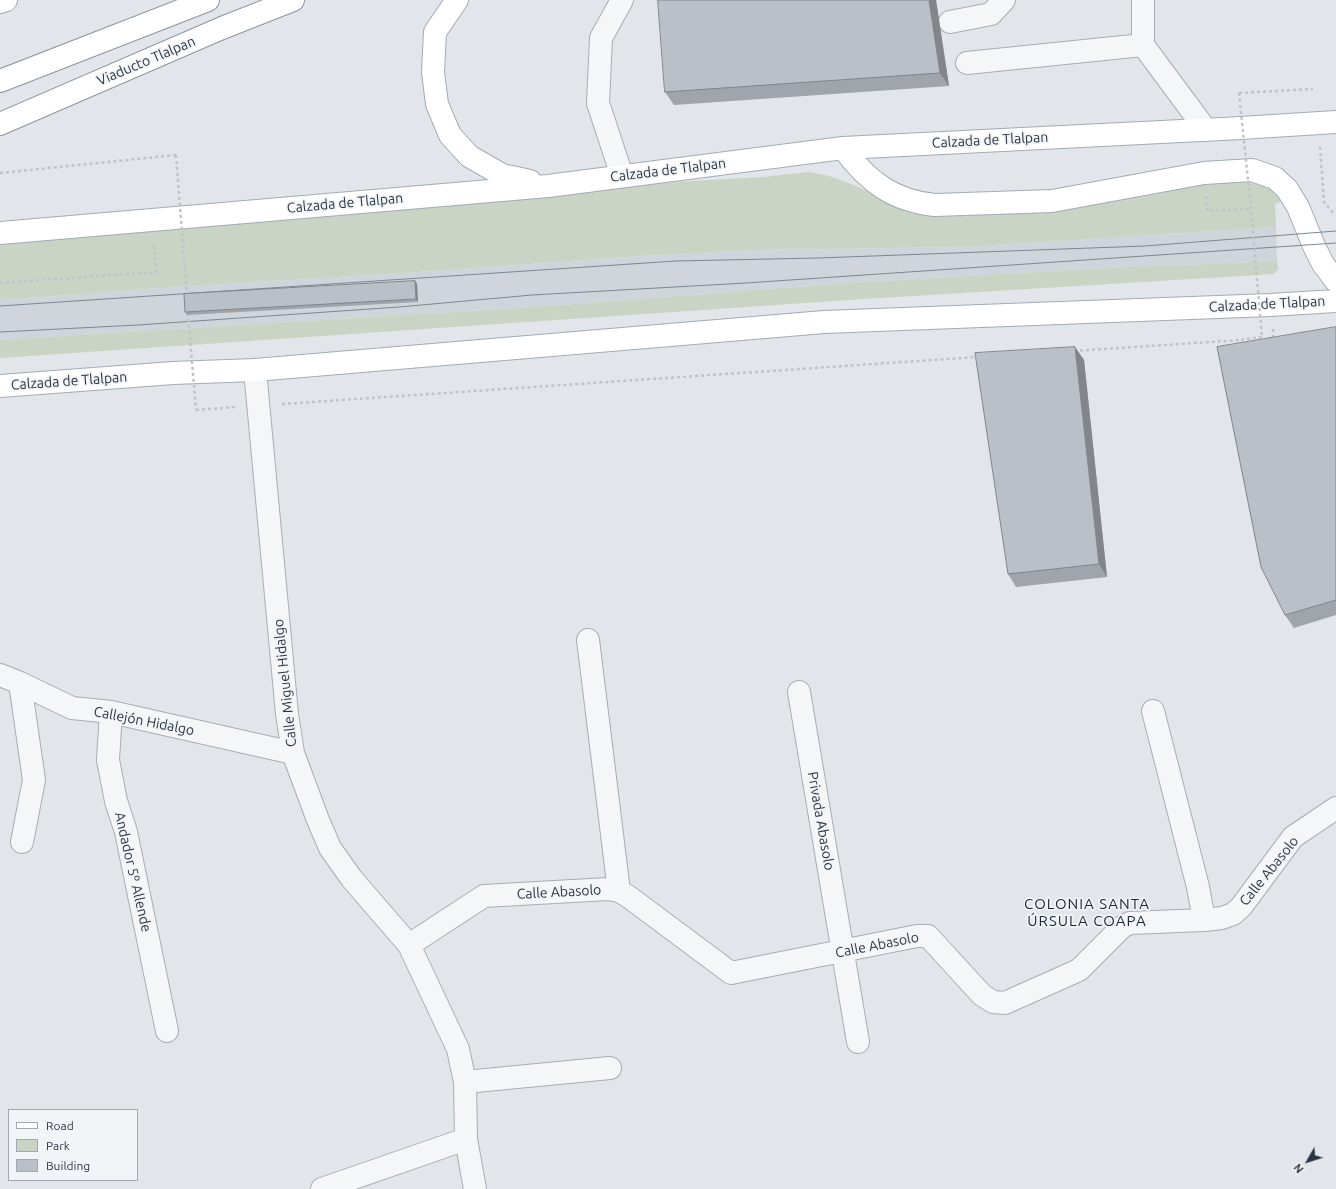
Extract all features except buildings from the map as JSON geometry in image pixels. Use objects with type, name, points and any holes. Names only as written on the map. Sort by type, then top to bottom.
[{"type":"main road","points":[[0,2],[6,0]]},
{"type":"main road","points":[[0,81],[208,0]]},
{"type":"main road","name":"Viaducto Tlalpan","points":[[5,121],[222,28],[293,0]]},
{"type":"main road","points":[[457,0],[435,32],[433,72],[437,104],[450,135],[470,156],[502,175],[548,186]]},
{"type":"main road","name":"Calzada de Tlalpan","points":[[0,233],[548,186],[843,148],[1336,122]]},
{"type":"main road","points":[[843,148],[855,164],[881,188],[908,201],[935,205],[1052,201],[1204,173],[1236,170],[1252,170],[1260,172],[1275,178],[1293,197],[1314,246],[1327,270],[1336,281]]},
{"type":"main road","name":"Calzada de Tlalpan","points":[[0,386],[173,373],[256,370],[824,322],[1270,305],[1336,301]]},
{"type":"street","points":[[622,0],[601,38],[598,103],[622,176]]},
{"type":"street","points":[[950,22],[991,14],[1004,0]]},
{"type":"street","points":[[1143,0],[1143,46],[1206,130]]},
{"type":"street","points":[[967,62],[1143,46]]},
{"type":"street","name":"Calle Miguel Hidalgo","points":[[256,370],[287,714],[293,754],[330,848],[352,879],[409,945],[458,1048],[466,1082],[466,1139],[475,1189]]},
{"type":"street","points":[[588,640],[619,891]]},
{"type":"street","name":"Callejón Hidalgo","points":[[0,675],[72,708],[111,712],[293,754]]},
{"type":"street","points":[[20,683],[34,780],[22,842]]},
{"type":"street","name":"Privada Abasolo","points":[[799,692],[858,1042]]},
{"type":"street","points":[[1153,711],[1198,887],[1204,920]]},
{"type":"street","name":"Andador 5º Allende","points":[[111,712],[108,760],[116,801],[126,832],[167,1031]]},
{"type":"street","name":"Calle Abasolo","points":[[409,945],[484,896],[608,889],[619,891],[731,973],[917,936],[928,936],[982,995],[993,1002],[1005,1003],[1079,970],[1122,928],[1130,923],[1204,920],[1222,918],[1233,914],[1241,907],[1293,836],[1336,808]]},
{"type":"street","points":[[466,1082],[610,1068]]},
{"type":"street","points":[[322,1189],[466,1139]]},
{"type":"path","points":[[1072,351],[1240,340],[1262,337],[1239,93],[1313,89]]},
{"type":"path","points":[[1319,141],[1324,202],[1333,213]]},
{"type":"path","points":[[0,173],[176,155],[187,302]]},
{"type":"path","points":[[1207,211],[1251,209]]},
{"type":"path","points":[[0,283],[156,272],[154,243]]},
{"type":"path","points":[[188,310],[196,410],[984,357]]},
{"type":"path","points":[[1272,329],[1274,345]]},
{"type":"path","points":[[1240,340],[1240,348]]},
{"type":"shaded area","points":[[1276,227],[1277,261],[1086,269],[850,283],[548,306],[0,340],[0,300],[640,256],[752,250],[962,247]]},
{"type":"green space","points":[[809,172],[829,176],[851,184],[872,193],[906,212],[915,214],[937,215],[1056,211],[1157,194],[1199,184],[1241,180],[1270,189],[1282,201],[1275,204],[1276,227],[962,247],[752,250],[640,256],[0,300],[0,243],[675,182],[762,177]]},
{"type":"green space","points":[[1277,261],[1278,269],[1274,274],[864,299],[0,358],[0,340],[548,306],[850,283],[1086,269]]},
{"type":"tram line","points":[[0,306],[676,261],[818,258],[1145,246],[1336,231]]},
{"type":"tram line","points":[[0,332],[138,325],[399,307],[532,295],[746,283],[1336,243]]},
{"type":"district","name":"COLONIA SANTA ÚRSULA COAPA","points":[[1087,912]]}]
